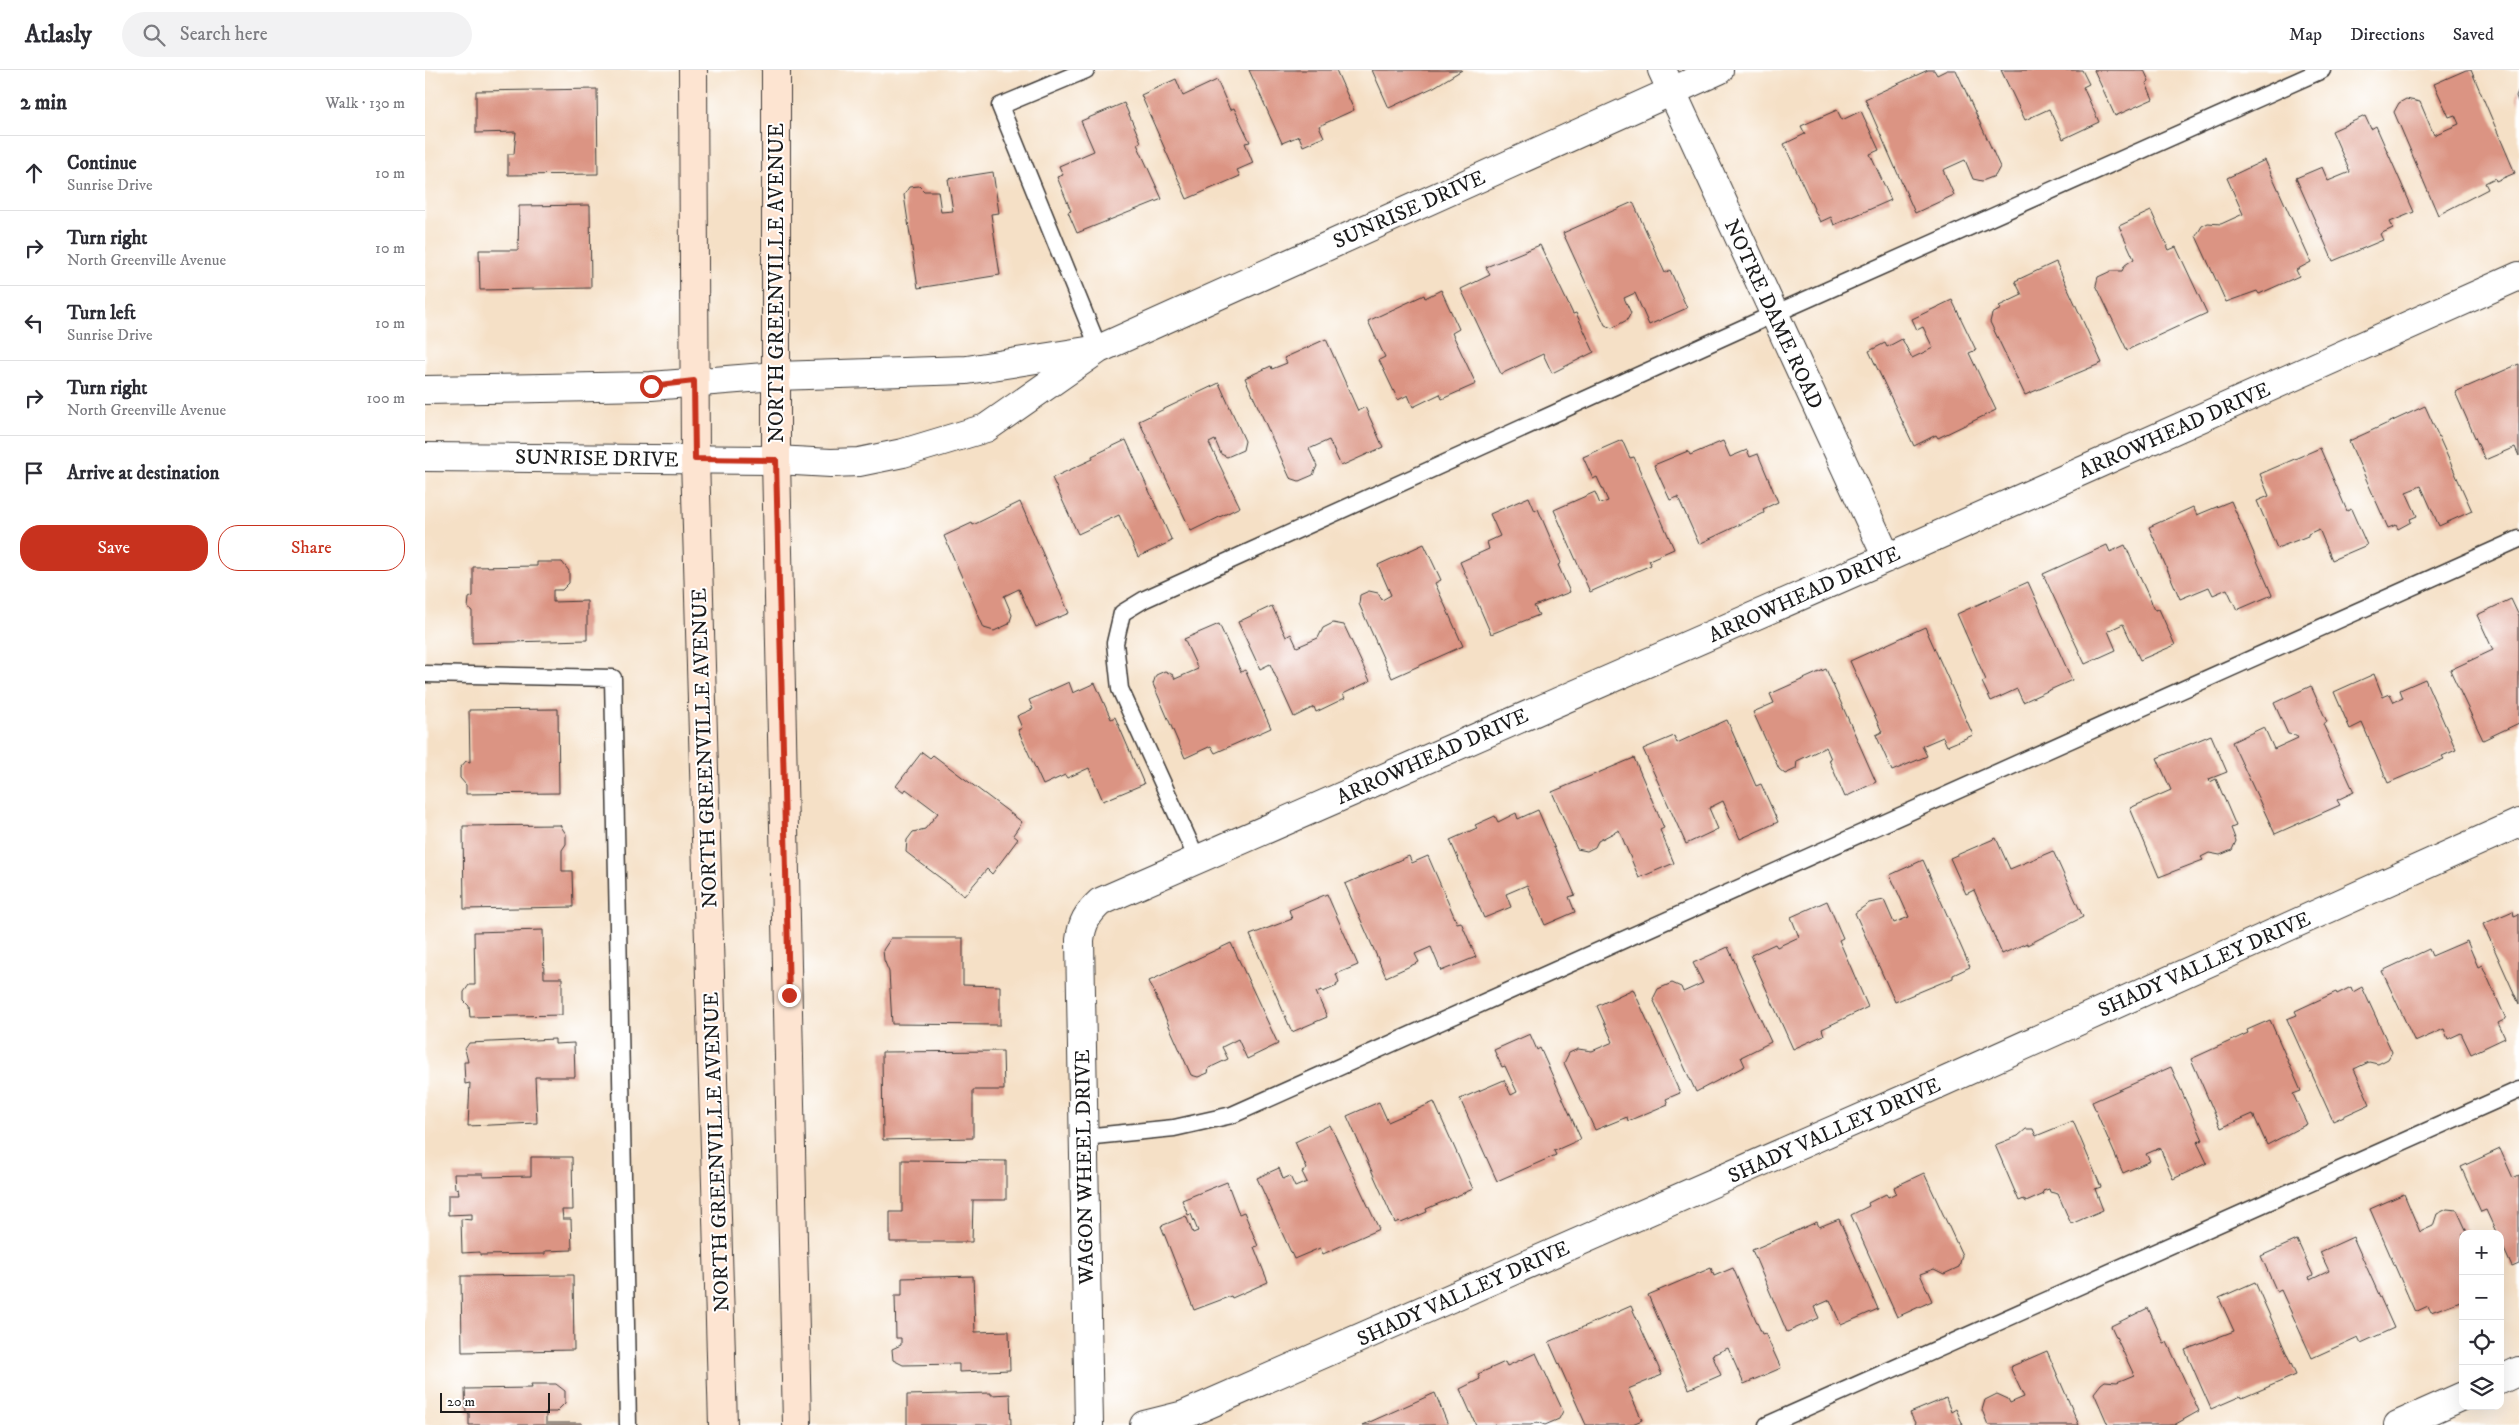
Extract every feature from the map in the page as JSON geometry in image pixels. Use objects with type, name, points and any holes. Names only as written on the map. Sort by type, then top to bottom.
[{"type":"main road","name":"NORTH GREENVILLE AVENUE","points":[[693,70],[695,459],[723,1425]]},
{"type":"main road","name":"NORTH GREENVILLE AVENUE","points":[[776,70],[776,460],[797,1425]]},
{"type":"street","name":"SUNRISE DRIVE","points":[[425,457],[776,460],[831,464],[859,462],[903,453],[986,428],[1099,349],[1666,81],[1719,70]]},
{"type":"street","name":"NOTRE DAME ROAD","points":[[1666,81],[1887,558]]},
{"type":"street","name":"ARROWHEAD DRIVE","points":[[1089,912],[1100,902],[1887,558],[2519,276]]},
{"type":"street","name":"SUNRISE DRIVE","points":[[425,390],[651,386],[694,381],[775,376],[967,370],[1099,349]]},
{"type":"street","name":"SHADY VALLEY DRIVE","points":[[1144,1425],[1185,1415],[1925,1090],[2519,823]]},
{"type":"street","name":"WAGON WHEEL DRIVE","points":[[1089,912],[1082,925],[1080,940],[1089,1425]]},
{"type":"street","points":[[2504,1378],[2519,1372]]},
{"type":"street","points":[[2398,1425],[2459,1398]]},
{"type":"lane","points":[[1086,70],[1000,106],[1099,349]]},
{"type":"lane","points":[[1197,859],[1120,689],[1115,643],[1122,614],[1145,599],[1774,314],[2322,70]]},
{"type":"lane","points":[[1084,1137],[1174,1128],[1232,1114],[2519,539]]},
{"type":"lane","points":[[425,674],[613,678],[628,1425]]},
{"type":"lane","points":[[1767,1425],[2519,1090]]},
{"type":"building","points":[[1249,70],[1336,70],[1354,110],[1319,126],[1324,137],[1303,146],[1299,136],[1282,143]]},
{"type":"building","points":[[1372,70],[1462,70],[1434,87],[1389,108]]},
{"type":"building","points":[[1928,70],[1934,70],[1937,75],[1947,70],[1956,70],[2000,167],[1995,176],[1982,181],[1973,179],[1965,160],[1943,170],[1954,195],[1915,213],[1865,99]]},
{"type":"building","points":[[2001,70],[2082,70],[2089,84],[2083,87],[2099,122],[2063,139],[2049,109],[2025,120]]},
{"type":"building","points":[[2094,70],[2144,70],[2149,81],[2146,83],[2153,99],[2115,116]]},
{"type":"building","points":[[2466,70],[2471,70],[2515,173],[2496,181],[2495,178],[2485,183],[2488,189],[2438,215],[2394,112],[2399,103],[2406,99],[2420,102],[2434,135],[2459,124],[2455,115],[2449,117],[2434,84]]},
{"type":"building","points":[[1176,79],[1183,96],[1217,80],[1230,110],[1234,108],[1250,142],[1245,143],[1253,163],[1237,170],[1240,176],[1187,199],[1141,95]]},
{"type":"building","points":[[597,89],[598,174],[508,175],[508,154],[514,154],[516,132],[476,133],[476,91]]},
{"type":"building","points":[[2519,89],[2519,104],[2516,96]]},
{"type":"building","points":[[1124,103],[1141,142],[1137,144],[1162,199],[1077,233],[1068,212],[1071,211],[1057,177],[1063,175],[1059,166],[1094,151],[1081,121]]},
{"type":"building","points":[[1837,110],[1842,120],[1861,111],[1879,150],[1870,154],[1891,200],[1834,225],[1831,217],[1820,222],[1784,144],[1805,134],[1801,126]]},
{"type":"building","points":[[2365,116],[2371,129],[2376,126],[2414,212],[2390,222],[2393,228],[2380,234],[2383,240],[2333,261],[2296,178],[2322,167],[2328,181],[2350,172],[2332,131]]},
{"type":"building","points":[[2265,160],[2311,262],[2296,270],[2299,276],[2259,294],[2257,291],[2226,302],[2196,236],[2202,226],[2208,223],[2221,224],[2243,214],[2227,178]]},
{"type":"building","points":[[993,172],[999,213],[991,214],[1000,275],[918,288],[904,195],[909,187],[919,186],[924,191],[938,191],[941,212],[953,211],[948,179]]},
{"type":"building","points":[[1633,202],[1665,273],[1670,270],[1687,308],[1649,325],[1635,293],[1624,298],[1631,313],[1627,320],[1612,328],[1605,325],[1563,233]]},
{"type":"building","points":[[590,205],[591,288],[480,290],[479,250],[518,250],[519,206]]},
{"type":"building","points":[[2151,211],[2169,250],[2176,247],[2207,313],[2127,350],[2096,285],[2098,277],[2111,271],[2122,271],[2125,265],[2134,259],[2119,226]]},
{"type":"building","points":[[1540,245],[1573,314],[1576,313],[1594,352],[1552,373],[1543,354],[1501,374],[1461,289],[1490,275],[1486,267]]},
{"type":"building","points":[[2056,262],[2102,363],[2025,395],[1990,322],[1992,314],[2001,309],[1999,306],[2022,295],[2015,281]]},
{"type":"building","points":[[1441,290],[1459,329],[1452,333],[1476,384],[1442,399],[1440,394],[1413,407],[1408,395],[1398,400],[1379,360],[1385,357],[1368,321],[1424,295],[1425,298]]},
{"type":"building","points":[[1952,300],[1976,350],[1969,353],[1996,410],[1938,438],[1936,435],[1914,446],[1869,351],[1885,343],[1887,347],[1902,339],[1912,358],[1933,348],[1923,327],[1917,330],[1912,319]]},
{"type":"building","points":[[1326,339],[1358,411],[1365,407],[1383,447],[1341,466],[1329,440],[1309,449],[1317,466],[1313,475],[1299,481],[1290,478],[1245,378],[1271,366],[1272,369],[1287,363],[1284,358]]},
{"type":"building","points":[[2519,364],[2519,456],[2515,447],[2485,460],[2455,392]]},
{"type":"building","points":[[1219,383],[1245,441],[1243,450],[1227,457],[1221,454],[1215,440],[1209,443],[1240,507],[1191,531],[1139,421]]},
{"type":"building","points":[[2425,406],[2472,511],[2439,526],[2421,486],[2406,492],[2417,516],[2410,519],[2411,522],[2398,529],[2396,525],[2388,528],[2349,441]]},
{"type":"building","points":[[1126,440],[1172,541],[1138,557],[1119,515],[1078,534],[1052,478],[1093,459],[1092,456]]},
{"type":"building","points":[[1622,440],[1630,458],[1634,457],[1674,549],[1649,560],[1651,565],[1590,592],[1554,510],[1595,492],[1600,504],[1608,501],[1597,477],[1593,479],[1583,457]]},
{"type":"building","points":[[1723,441],[1730,457],[1747,450],[1750,457],[1758,454],[1778,502],[1763,509],[1764,513],[1699,544],[1678,497],[1670,500],[1654,465],[1688,451],[1690,455]]},
{"type":"building","points":[[2320,448],[2347,511],[2351,509],[2367,545],[2332,560],[2319,529],[2308,534],[2308,536],[2277,548],[2257,501],[2269,496],[2260,474]]},
{"type":"building","points":[[1529,497],[1535,511],[1538,509],[1561,563],[1558,565],[1570,592],[1534,606],[1539,615],[1491,634],[1460,562],[1489,549],[1487,542],[1500,536],[1490,514]]},
{"type":"building","points":[[2231,501],[2272,595],[2237,610],[2227,589],[2213,595],[2209,587],[2180,599],[2149,527],[2193,507],[2197,515]]},
{"type":"building","points":[[1020,502],[1069,613],[1036,627],[1019,589],[1004,596],[1012,615],[1009,624],[994,631],[984,628],[944,536],[972,523],[973,525]]},
{"type":"building","points":[[1424,544],[1441,580],[1435,583],[1463,646],[1392,678],[1359,604],[1360,595],[1369,591],[1378,593],[1382,600],[1391,595],[1378,565]]},
{"type":"building","points":[[2107,545],[2110,552],[2125,545],[2155,610],[2159,609],[2175,645],[2140,660],[2123,624],[2108,631],[2116,650],[2085,664],[2043,574]]},
{"type":"building","points":[[537,562],[562,562],[569,571],[569,583],[562,590],[553,590],[553,602],[587,601],[587,640],[472,643],[472,611],[468,608],[469,598],[473,596],[473,567],[537,566]]},
{"type":"building","points":[[2028,582],[2072,680],[2023,702],[2017,689],[1991,701],[1982,682],[1986,680],[1957,614]]},
{"type":"building","points":[[2511,599],[2519,616],[2519,723],[2483,740],[2450,670],[2493,650],[2477,615]]},
{"type":"building","points":[[1272,606],[1286,637],[1291,634],[1297,647],[1318,638],[1323,628],[1333,623],[1344,625],[1370,681],[1343,694],[1345,698],[1316,712],[1314,707],[1294,717],[1270,664],[1260,669],[1238,622]]},
{"type":"building","points":[[1219,624],[1241,672],[1245,670],[1271,728],[1215,753],[1211,746],[1185,758],[1153,684],[1156,675],[1165,671],[1173,675],[1175,679],[1198,669],[1184,639]]},
{"type":"building","points":[[1925,627],[1973,735],[1947,746],[1943,737],[1922,746],[1927,756],[1892,771],[1876,735],[1882,732],[1850,661]]},
{"type":"building","points":[[1826,669],[1876,782],[1845,797],[1829,760],[1831,759],[1826,747],[1797,761],[1796,769],[1785,774],[1779,769],[1753,712],[1774,703],[1770,694]]},
{"type":"building","points":[[2374,674],[2383,697],[2390,694],[2394,702],[2403,698],[2400,690],[2425,679],[2456,750],[2442,756],[2444,759],[2388,783],[2362,723],[2350,729],[2334,692]]},
{"type":"building","points":[[1069,682],[1073,693],[1095,683],[1111,719],[1115,717],[1144,784],[1103,801],[1089,768],[1067,778],[1065,775],[1043,785],[1018,730],[1022,728],[1017,716],[1033,709],[1029,700]]},
{"type":"building","points":[[2311,686],[2327,722],[2323,724],[2354,792],[2337,800],[2340,805],[2275,834],[2232,742],[2264,727],[2274,749],[2298,738],[2296,735],[2288,734],[2274,703]]},
{"type":"building","points":[[558,709],[559,793],[466,794],[466,785],[460,778],[460,768],[466,761],[470,762],[469,710]]},
{"type":"building","points":[[1727,720],[1756,786],[1761,784],[1778,822],[1740,839],[1723,801],[1709,808],[1718,829],[1686,844],[1643,749],[1674,736],[1677,743]]},
{"type":"building","points":[[2211,735],[2227,772],[2209,779],[2210,782],[2216,779],[2236,826],[2231,828],[2236,841],[2232,850],[2220,855],[2209,853],[2201,857],[2203,860],[2159,877],[2130,808],[2171,790],[2157,758]]},
{"type":"building","points":[[922,752],[930,758],[933,755],[1022,822],[1013,835],[1018,839],[992,874],[987,869],[964,896],[906,852],[907,840],[913,832],[925,829],[938,813],[906,789],[904,792],[896,786]]},
{"type":"building","points":[[1634,758],[1664,828],[1660,830],[1674,863],[1639,878],[1619,830],[1598,841],[1595,847],[1587,851],[1577,849],[1552,792]]},
{"type":"building","points":[[1538,810],[1575,895],[1569,897],[1575,912],[1545,925],[1527,885],[1506,894],[1511,907],[1484,918],[1450,840],[1477,828],[1475,825],[1495,816],[1498,822],[1516,813],[1518,819]]},
{"type":"building","points":[[560,825],[566,834],[566,844],[562,850],[562,871],[572,871],[573,907],[464,909],[463,826]]},
{"type":"building","points":[[1996,838],[2010,869],[2053,851],[2083,917],[2027,945],[2027,943],[2002,954],[1974,890],[1966,894],[1950,858]]},
{"type":"building","points":[[1409,856],[1412,863],[1428,856],[1457,923],[1461,922],[1476,957],[1441,971],[1431,947],[1415,954],[1419,962],[1386,977],[1345,884]]},
{"type":"building","points":[[1923,860],[1970,967],[1953,975],[1953,978],[1895,1002],[1855,913],[1869,903],[1884,900],[1894,923],[1909,917],[1890,875]]},
{"type":"building","points":[[1327,894],[1358,965],[1336,974],[1339,982],[1336,984],[1337,986],[1323,992],[1322,990],[1316,992],[1327,1017],[1292,1032],[1250,935],[1292,919],[1289,910]]},
{"type":"building","points":[[1827,901],[1843,938],[1839,940],[1868,1007],[1822,1029],[1824,1035],[1793,1049],[1751,955],[1775,944],[1777,947],[1799,937],[1791,917]]},
{"type":"building","points":[[2513,911],[2514,916],[2519,914],[2519,1004],[2483,924]]},
{"type":"building","points":[[543,930],[544,978],[562,978],[562,1015],[470,1017],[469,1006],[464,1001],[464,992],[469,985],[475,985],[474,932]]},
{"type":"building","points":[[891,938],[963,938],[963,985],[1000,986],[1000,1025],[892,1024],[889,972],[884,960],[883,950]]},
{"type":"building","points":[[2467,941],[2478,967],[2482,965],[2506,1019],[2498,1023],[2505,1038],[2471,1054],[2461,1033],[2448,1039],[2444,1029],[2415,1042],[2382,971],[2429,949],[2432,956]]},
{"type":"building","points":[[1231,943],[1278,1044],[1247,1059],[1238,1039],[1222,1047],[1228,1059],[1209,1068],[1208,1073],[1198,1077],[1191,1075],[1149,981]]},
{"type":"building","points":[[1728,947],[1771,1042],[1741,1057],[1745,1066],[1696,1092],[1653,999],[1658,989],[1672,983],[1681,987],[1683,992],[1703,983],[1693,963]]},
{"type":"building","points":[[2351,987],[2353,992],[2362,987],[2392,1052],[2388,1059],[2378,1064],[2369,1062],[2354,1069],[2370,1104],[2333,1121],[2287,1019],[2297,1015],[2295,1011]]},
{"type":"building","points":[[1633,989],[1680,1093],[1666,1099],[1668,1104],[1628,1121],[1627,1117],[1595,1130],[1564,1063],[1569,1053],[1578,1049],[1592,1051],[1613,1042],[1597,1006]]},
{"type":"building","points":[[2270,1020],[2301,1091],[2293,1094],[2307,1124],[2267,1145],[2253,1114],[2221,1128],[2191,1059],[2248,1033],[2247,1030]]},
{"type":"building","points":[[1530,1034],[1537,1050],[1540,1048],[1581,1139],[1554,1151],[1556,1155],[1497,1181],[1460,1099],[1504,1080],[1511,1095],[1517,1092],[1505,1066],[1502,1067],[1494,1050]]},
{"type":"building","points":[[555,1039],[555,1044],[574,1043],[575,1077],[535,1077],[537,1123],[468,1126],[470,1083],[465,1084],[464,1062],[468,1062],[465,1049],[469,1043]]},
{"type":"building","points":[[1003,1051],[1004,1090],[973,1090],[973,1138],[883,1140],[882,1052]]},
{"type":"building","points":[[2171,1067],[2203,1140],[2197,1142],[2207,1163],[2173,1179],[2160,1148],[2146,1154],[2150,1161],[2123,1173],[2092,1102]]},
{"type":"building","points":[[1379,1102],[1388,1122],[1434,1102],[1473,1189],[1426,1209],[1427,1212],[1401,1223],[1399,1221],[1395,1223],[1347,1116]]},
{"type":"building","points":[[2073,1121],[2101,1187],[2095,1189],[2103,1210],[2071,1224],[2058,1194],[2050,1192],[2049,1189],[2043,1191],[2044,1194],[2026,1202],[2024,1199],[2019,1201],[1995,1145],[2018,1136],[2026,1129],[2033,1129],[2036,1136]]},
{"type":"building","points":[[1330,1125],[1379,1229],[1323,1254],[1320,1248],[1294,1259],[1257,1178],[1279,1168],[1283,1179],[1290,1176],[1295,1187],[1307,1182],[1302,1172],[1307,1169],[1295,1142]]},
{"type":"building","points":[[2500,1149],[2513,1178],[2519,1175],[2519,1264],[2512,1267],[2504,1249],[2504,1230],[2495,1230],[2486,1210],[2481,1212],[2461,1167]]},
{"type":"building","points":[[531,1157],[572,1157],[573,1210],[562,1210],[563,1219],[571,1219],[572,1250],[545,1251],[545,1254],[480,1255],[480,1252],[462,1253],[461,1219],[472,1220],[472,1214],[448,1215],[448,1195],[459,1195],[458,1188],[455,1189],[454,1174],[483,1174],[483,1177],[531,1176]]},
{"type":"building","points":[[902,1160],[1006,1161],[1006,1200],[973,1200],[972,1242],[890,1242],[890,1212],[902,1212]]},
{"type":"building","points":[[1924,1173],[1962,1255],[1959,1267],[1944,1274],[1934,1269],[1920,1274],[1932,1301],[1897,1317],[1851,1215],[1869,1206],[1868,1203],[1886,1194],[1888,1197],[1896,1193],[1894,1187]]},
{"type":"building","points":[[1227,1182],[1239,1214],[1244,1212],[1258,1246],[1254,1247],[1268,1282],[1232,1298],[1231,1296],[1194,1310],[1161,1226],[1186,1216],[1193,1233],[1198,1231],[1191,1214],[1188,1215],[1182,1200]]},
{"type":"building","points":[[2404,1194],[2420,1232],[2433,1226],[2437,1214],[2447,1209],[2457,1210],[2466,1230],[2459,1230],[2459,1302],[2431,1312],[2428,1306],[2415,1312],[2370,1209]]},
{"type":"building","points":[[1839,1219],[1878,1309],[1841,1325],[1830,1300],[1814,1307],[1819,1318],[1787,1332],[1752,1250],[1817,1222],[1819,1227]]},
{"type":"building","points":[[2353,1237],[2394,1328],[2361,1343],[2358,1337],[2312,1358],[2281,1290],[2277,1292],[2261,1256],[2297,1240],[2313,1275],[2309,1277],[2310,1280],[2329,1271],[2320,1252]]},
{"type":"building","points":[[1711,1268],[1714,1276],[1733,1268],[1762,1334],[1765,1333],[1781,1368],[1744,1384],[1728,1348],[1712,1355],[1721,1375],[1689,1389],[1648,1295]]},
{"type":"building","points":[[573,1275],[574,1350],[462,1352],[461,1276]]},
{"type":"building","points":[[973,1276],[975,1332],[1009,1331],[1010,1370],[959,1372],[959,1364],[903,1365],[893,1360],[892,1349],[901,1345],[901,1338],[896,1338],[895,1295],[902,1295],[902,1278]]},
{"type":"building","points":[[2255,1282],[2296,1375],[2211,1409],[2185,1350],[2234,1331],[2219,1298]]},
{"type":"building","points":[[1631,1306],[1662,1375],[1628,1389],[1642,1420],[1630,1425],[1586,1425],[1549,1342]]},
{"type":"building","points":[[2148,1308],[2164,1343],[2167,1342],[2199,1411],[2174,1425],[2108,1425],[2094,1393],[2105,1381],[2117,1382],[2134,1375],[2111,1326]]},
{"type":"building","points":[[2047,1351],[2079,1425],[1988,1425],[1982,1410],[1985,1400],[1997,1394],[2008,1399],[2010,1403],[2024,1397],[2010,1367]]},
{"type":"building","points":[[1536,1353],[1563,1411],[1559,1419],[1545,1425],[1537,1422],[1531,1425],[1476,1425],[1460,1389],[1480,1379],[1478,1374],[1505,1362],[1507,1366]]},
{"type":"building","points":[[531,1384],[556,1384],[565,1391],[565,1403],[556,1412],[546,1412],[546,1423],[582,1423],[582,1425],[469,1425],[469,1413],[466,1413],[465,1389],[532,1388]]},
{"type":"building","points":[[991,1393],[991,1395],[1010,1394],[1011,1425],[907,1425],[907,1395]]},
{"type":"building","points":[[1435,1393],[1448,1425],[1363,1425]]},
{"type":"building","points":[[1946,1398],[1951,1412],[1956,1409],[1963,1425],[1916,1425],[1910,1413]]},
{"type":"route","points":[[651,386],[694,381],[695,459],[776,460],[789,995]]}]
